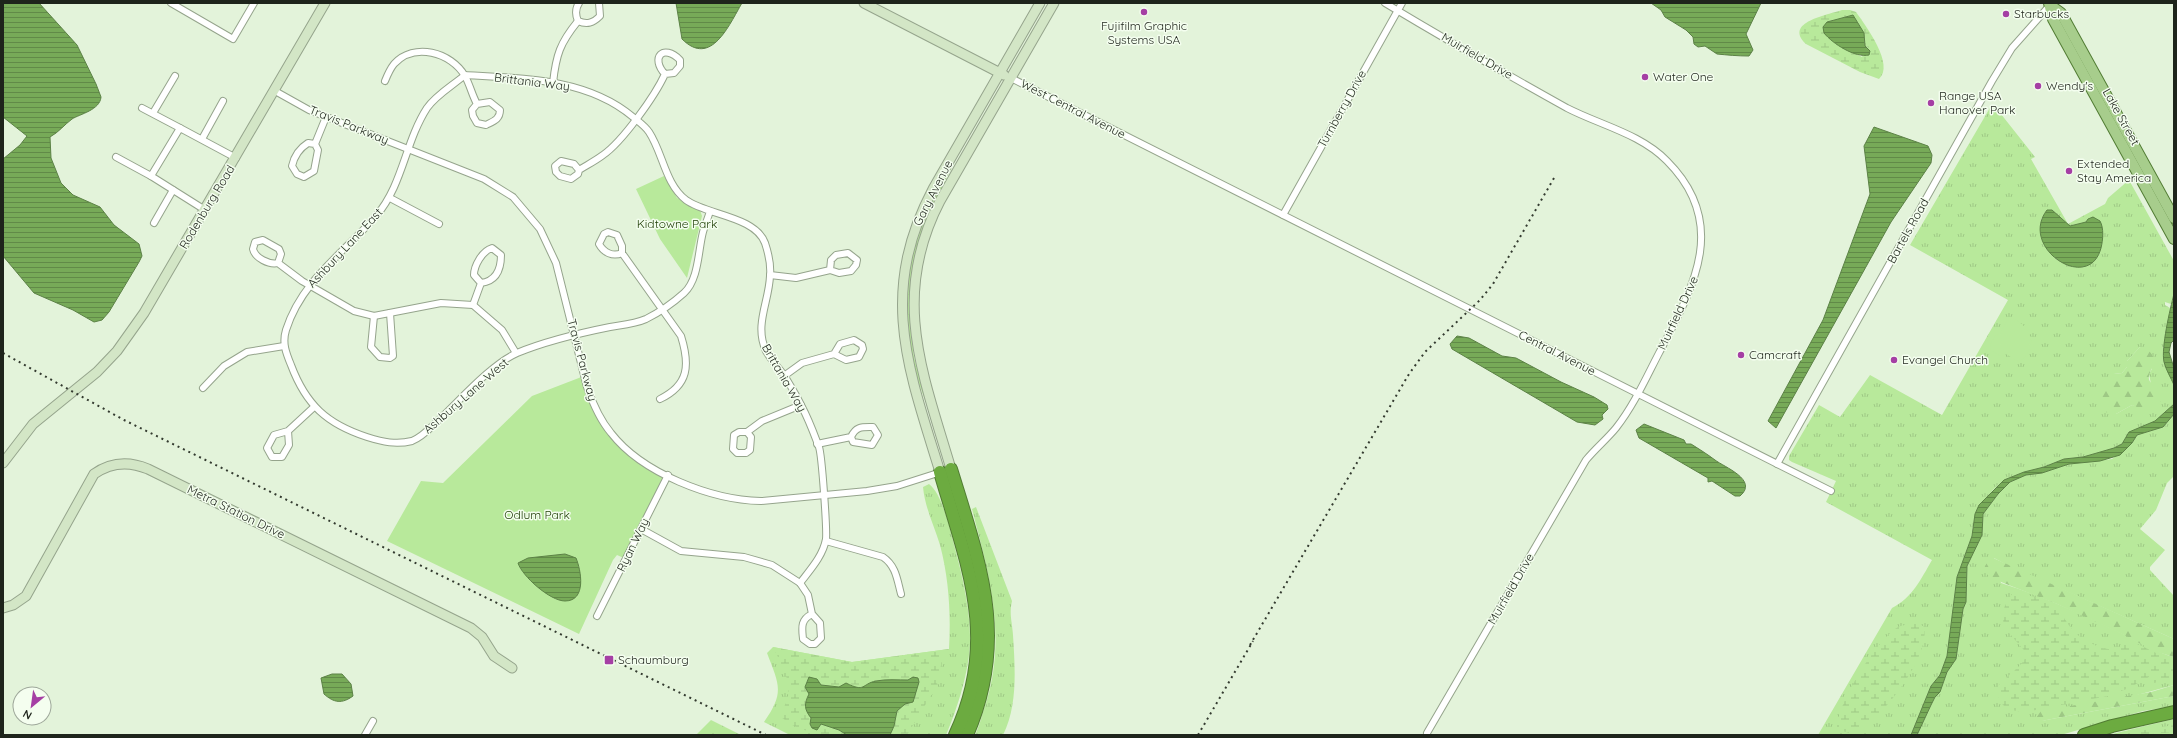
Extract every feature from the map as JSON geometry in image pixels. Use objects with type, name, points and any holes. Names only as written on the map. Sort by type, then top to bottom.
[{"type":"highway","points":[[946,471],[971,576],[978,622],[977,658],[974,679],[965,710],[955,735]]},
{"type":"highway","points":[[946,471],[981,571],[989,626],[985,676],[976,712],[967,735]]},
{"type":"highway","points":[[2084,735],[2112,726],[2174,712]]},
{"type":"main road","name":"Lake Street","points":[[2051,4],[2061,13],[2174,218]]},
{"type":"main road","name":"Lake Street","points":[[2051,4],[2053,19],[2174,239]]},
{"type":"street","points":[[171,3],[233,39],[254,3]]},
{"type":"street","name":"Rodenburg Road","points":[[3,463],[33,424],[117,351],[144,313],[236,158],[325,3]]},
{"type":"street","points":[[578,21],[575,13],[579,3]]},
{"type":"street","points":[[578,21],[590,23],[597,19],[601,12],[599,3]]},
{"type":"street","name":"West Central Avenue","points":[[864,3],[1283,215]]},
{"type":"street","name":"Gary Avenue","points":[[946,471],[906,352],[902,308],[904,276],[910,244],[926,204],[1040,3]]},
{"type":"street","name":"Gary Avenue","points":[[946,471],[916,347],[913,301],[916,273],[924,237],[936,209],[1054,3]]},
{"type":"street","name":"Muirfield Drive","points":[[1385,3],[1568,108],[1649,146],[1667,160],[1686,184],[1698,212],[1701,228],[1699,267],[1692,286],[1638,394],[1615,430],[1586,460],[1428,733]]},
{"type":"street","name":"Turnberry Drive","points":[[1283,215],[1402,3]]},
{"type":"street","name":"Bartels Road","points":[[1777,464],[2006,58],[2012,48],[2051,4]]},
{"type":"street","points":[[552,83],[558,52],[563,40],[578,21]]},
{"type":"street","points":[[385,81],[393,65],[410,53],[424,52],[444,56],[465,75],[477,104]]},
{"type":"street","points":[[579,170],[610,149],[636,119],[660,86],[665,74]]},
{"type":"street","points":[[410,149],[422,117],[431,103],[465,75]]},
{"type":"street","name":"Brittania Way","points":[[465,75],[552,83],[599,96],[624,109],[650,134],[669,177],[681,196],[693,204],[740,221],[757,232],[765,243],[770,275],[761,321],[761,337],[768,353],[802,405],[816,444],[819,447],[827,525],[826,540]]},
{"type":"street","points":[[153,113],[175,76]]},
{"type":"street","name":"Travis Parkway","points":[[275,91],[309,110],[484,179],[507,192],[524,208],[540,229],[556,263],[587,387],[602,422],[626,450],[642,462],[712,494],[744,501],[771,501],[897,486],[946,471]]},
{"type":"street","points":[[202,139],[223,101]]},
{"type":"street","points":[[490,102],[500,110],[500,115],[497,119],[482,126],[472,116],[472,110],[477,104],[490,102]]},
{"type":"street","points":[[142,108],[236,158]]},
{"type":"street","points":[[314,144],[326,117]]},
{"type":"street","points":[[151,176],[180,128]]},
{"type":"street","points":[[308,143],[314,144],[318,150],[314,171],[304,177],[297,174],[292,166],[303,146],[308,143]]},
{"type":"street","name":"Ashbury Lane East","points":[[284,346],[286,329],[309,285],[332,259],[372,220],[390,198],[410,149]]},
{"type":"street","points":[[116,157],[151,176],[205,210]]},
{"type":"street","points":[[154,223],[173,190]]},
{"type":"street","points":[[390,198],[439,224]]},
{"type":"street","name":"Ashbury Lane West","points":[[284,346],[295,376],[314,407],[330,422],[349,431],[385,443],[394,444],[414,440],[426,433],[479,382],[516,353],[574,335],[646,319],[685,292],[692,282],[702,234],[710,211]]},
{"type":"street","name":"Central Avenue","points":[[1283,215],[1831,491]]},
{"type":"street","points":[[278,263],[281,254],[279,249],[263,240],[255,242],[253,249],[256,255],[270,263],[278,263],[309,285],[354,311],[374,316],[441,303],[473,305],[502,330],[516,353]]},
{"type":"street","points":[[492,248],[501,255],[501,268],[499,272],[486,283],[481,283],[474,275],[474,271],[484,253],[492,248]]},
{"type":"street","points":[[622,253],[660,309],[681,336],[686,352],[687,363],[679,386],[673,393],[660,399]]},
{"type":"street","points":[[770,275],[796,278],[830,270]]},
{"type":"street","points":[[473,305],[481,283]]},
{"type":"street","points":[[374,316],[371,347],[380,357],[390,358],[393,356],[390,313]]},
{"type":"street","points":[[203,388],[224,366],[247,352],[284,346]]},
{"type":"street","points":[[784,376],[802,363],[834,354]]},
{"type":"street","points":[[747,432],[762,421],[802,405]]},
{"type":"street","points":[[288,431],[289,445],[284,454],[282,457],[272,457],[268,448],[274,435],[288,431],[314,407]]},
{"type":"street","points":[[816,444],[851,437]]},
{"type":"street","name":"Metra Station Drive","points":[[3,608],[13,605],[26,596],[94,474],[111,465],[130,463],[148,469],[470,628],[482,637],[494,656],[512,668]]},
{"type":"street","name":"Ryan Way","points":[[598,616],[668,474]]},
{"type":"street","points":[[641,529],[681,551],[751,558],[772,565],[800,583],[808,595],[812,614],[820,623],[821,638],[815,644],[810,644],[804,639],[802,624],[806,617],[812,614]]},
{"type":"street","points":[[800,583],[816,561],[826,540],[884,557],[890,561],[895,570],[901,594]]},
{"type":"street","points":[[365,735],[373,721]]},
{"type":"green space","points":[[1842,10],[1856,12],[1872,36],[1884,65],[1883,73],[1879,79],[1860,72],[1806,44],[1800,36],[1800,30],[1810,21]],"holes":[[[1853,15],[1865,38],[1865,46],[1868,48],[1862,57],[1837,44],[1824,33],[1827,22]]]},
{"type":"green space","points":[[1991,106],[1997,109],[2035,157],[2031,159],[2068,224],[2105,204],[2108,198],[2129,180],[2174,261],[2174,294],[2171,304],[2165,302],[2165,305],[2170,308],[2167,336],[2163,348],[2164,363],[2174,385],[2174,404],[2155,421],[2129,432],[2122,444],[2114,448],[2083,457],[2064,459],[2044,467],[2024,472],[2004,480],[1993,490],[1982,504],[1973,526],[1972,536],[1957,577],[1947,656],[1940,675],[1931,686],[1911,735],[1818,735],[1892,608],[1911,593],[1932,560],[1826,502],[1836,481],[1792,462],[1789,460],[1789,456],[1819,405],[1840,417],[1870,375],[1942,415],[2008,300],[1910,245]],"holes":[[[2049,211],[2070,226],[2086,222],[2102,229],[2102,235],[2084,267],[2064,263],[2050,254],[2041,229],[2041,219]],[[2140,347],[2152,369],[2149,374],[2151,384],[2141,407],[2132,405],[2116,414],[2114,374],[2122,373],[2127,367],[2127,361]]]},
{"type":"green space","points":[[961,148],[925,223],[916,252],[912,276],[910,298],[911,333],[914,357],[926,403],[914,370],[909,350],[907,298],[909,274],[920,231],[928,211]]},
{"type":"green space","name":"Kidtowne Park","points":[[664,176],[677,198],[700,210],[702,216],[687,278],[660,239],[636,189]]},
{"type":"green space","points":[[2009,317],[2023,325],[2030,336],[2030,349],[2026,356],[2019,362],[2006,354],[2000,356],[1991,350],[1990,345],[1995,336],[2000,334]]},
{"type":"green space","points":[[2140,347],[2146,349],[2153,356],[2155,362],[2149,374],[2149,380],[2151,383],[2160,388],[2164,399],[2147,411],[2132,405],[2116,414],[2107,413],[2102,405],[2100,390],[2114,374],[2122,373],[2127,367],[2127,361]]},
{"type":"green space","name":"Odlum Park","points":[[584,376],[593,405],[622,446],[668,475],[626,559],[617,555],[613,560],[579,634],[387,541],[421,481],[443,483],[532,396]]},
{"type":"green space","points":[[2174,414],[2174,476],[2167,483],[2156,510],[2140,529],[2165,550],[2150,567],[2150,570],[2174,596],[2174,639],[1994,558],[2001,583],[2063,606],[2154,650],[2174,657],[2174,685],[2041,721],[2174,696],[2174,706],[2143,711],[2061,735],[1917,735],[1935,697],[1940,692],[1947,672],[1956,659],[1963,609],[1966,602],[1967,566],[1982,535],[1983,514],[1998,494],[2010,482],[2026,475],[2042,473],[2069,464],[2112,459],[2132,443],[2137,435],[2163,427]]},
{"type":"green space","points":[[929,484],[937,493],[948,521],[964,584],[970,635],[970,647],[963,686],[946,735],[890,735],[894,726],[805,703],[847,735],[790,735],[764,722],[775,703],[778,688],[775,673],[767,653],[773,647],[852,662],[949,649],[950,623],[943,558],[924,495],[923,487]]},
{"type":"green space","points":[[976,507],[1012,601],[1011,614],[1015,673],[1011,711],[1003,735],[975,735],[986,703],[992,678],[995,653],[993,605],[984,558],[972,509]]},
{"type":"green space","points":[[1991,557],[2174,639],[2174,657],[2154,651],[2124,635],[2057,604],[1991,578],[1984,571],[1985,566]]},
{"type":"green space","points":[[2012,594],[2031,596],[2050,603],[2059,611],[2075,633],[2097,646],[2114,649],[2127,643],[2131,643],[2144,647],[2167,658],[2172,665],[2173,670],[2171,679],[2154,683],[2149,677],[2129,688],[2108,696],[2025,712],[2013,710],[2004,706],[1999,698],[1998,686],[2022,663],[2027,654],[2010,634],[2003,621],[2003,613],[2006,604]]},
{"type":"green space","points":[[1919,623],[1924,627],[1924,639],[1921,652],[1905,681],[1885,708],[1862,730],[1852,734],[1837,729],[1843,705],[1850,690],[1867,661],[1877,648],[1886,637],[1898,627],[1907,624]]},
{"type":"green space","points":[[773,647],[852,662],[949,649],[942,660],[937,686],[907,735],[890,735],[894,726],[897,711],[905,704],[909,680],[896,679],[871,682],[860,688],[846,683],[839,687],[821,685],[809,694],[806,712],[811,718],[810,724],[812,728],[817,730],[821,724],[839,730],[847,735],[817,735],[792,725],[778,715],[788,698],[789,690],[788,681]]},
{"type":"green space","points":[[2174,685],[2174,696],[2041,721],[2036,718],[2041,711],[2151,692]]},
{"type":"green space","points":[[2174,719],[2174,735],[2108,735]]},
{"type":"green space","points":[[711,720],[741,735],[696,735]]},
{"type":"green space","points":[[2174,725],[2174,732],[2140,735],[2141,731]]},
{"type":"shaded area","points":[[3,3],[39,3],[77,45],[101,97],[97,105],[89,111],[72,119],[50,137],[51,158],[61,183],[73,195],[100,207],[114,225],[139,244],[142,256],[109,312],[102,320],[94,322],[73,310],[34,293],[3,256],[3,159],[20,145],[27,136],[3,117]]},
{"type":"shaded area","points":[[676,3],[742,3],[725,32],[710,46],[702,49],[692,47],[682,39]]},
{"type":"shaded area","points":[[1651,3],[1761,3],[1746,34],[1753,50],[1749,56],[1737,56],[1717,54],[1705,46],[1698,47],[1694,44],[1693,37],[1686,30],[1665,17],[1661,10]]},
{"type":"shaded area","points":[[1853,15],[1864,33],[1865,46],[1870,51],[1869,55],[1851,52],[1833,42],[1824,33],[1823,27],[1827,22]]},
{"type":"shaded area","points":[[1874,127],[1928,146],[1932,155],[1931,163],[1891,222],[1776,428],[1768,421],[1823,320],[1870,194],[1864,146]]},
{"type":"shaded area","points":[[2047,210],[2052,210],[2070,226],[2086,222],[2088,219],[2093,217],[2100,221],[2103,231],[2101,248],[2094,261],[2083,267],[2071,266],[2059,260],[2048,251],[2042,238],[2041,224]]},
{"type":"shaded area","points":[[2174,294],[2174,340],[2171,343],[2169,352],[2174,368],[2174,385],[2167,371],[2163,356],[2166,328]]},
{"type":"shaded area","points":[[1457,336],[1469,338],[1502,356],[1516,358],[1561,382],[1594,397],[1607,405],[1608,409],[1602,415],[1603,419],[1595,425],[1577,422],[1452,349],[1450,344]]},
{"type":"shaded area","points":[[2174,404],[2174,414],[2163,427],[2137,435],[2132,443],[2120,455],[2100,461],[2069,464],[2042,473],[2026,475],[2010,482],[1998,494],[1983,514],[1982,535],[1967,566],[1966,602],[1963,609],[1956,659],[1947,672],[1940,692],[1935,697],[1917,735],[1911,735],[1931,686],[1940,675],[1947,656],[1957,577],[1972,536],[1975,514],[1979,505],[2004,480],[2064,459],[2083,457],[2114,448],[2122,444],[2129,432],[2155,421]]},
{"type":"shaded area","points":[[1644,424],[1684,440],[1686,444],[1691,444],[1732,470],[1743,479],[1745,490],[1740,496],[1735,496],[1712,481],[1708,482],[1708,478],[1639,438],[1636,430]]},
{"type":"shaded area","points":[[565,554],[576,558],[581,577],[579,591],[577,596],[572,600],[559,600],[537,587],[525,574],[518,563],[528,558]]},
{"type":"shaded area","points":[[332,674],[342,674],[351,684],[353,696],[342,701],[335,701],[324,694],[321,678]]},
{"type":"shaded area","points":[[809,677],[817,679],[821,685],[839,687],[846,683],[860,688],[871,682],[908,680],[913,677],[918,678],[919,682],[913,702],[905,704],[897,711],[894,726],[890,735],[847,735],[839,730],[821,724],[817,730],[812,728],[810,724],[811,718],[807,712],[806,706],[806,701],[809,694],[805,687]]},
{"type":"railway","points":[[1250,645],[1409,374],[1425,352],[1480,300],[1493,284],[1554,178]]},
{"type":"railway","points":[[3,353],[124,420],[766,735]]},
{"type":"railway","points":[[1198,735],[1253,641]]},
{"type":"place","name":"Fujifilm Graphic Systems USA","points":[[1144,12]]},
{"type":"place","name":"Starbucks","points":[[2006,14]]},
{"type":"place","name":"Water One","points":[[1645,77]]},
{"type":"place","name":"Wendy's","points":[[2038,86]]},
{"type":"place","name":"Range USA Hanover Park","points":[[1931,103]]},
{"type":"place","name":"Extended Stay America","points":[[2069,171]]},
{"type":"place","name":"Camcraft","points":[[1741,355]]},
{"type":"place","name":"Evangel Church","points":[[1894,360]]},
{"type":"place","name":"Schaumburg","points":[[609,660]]}]
